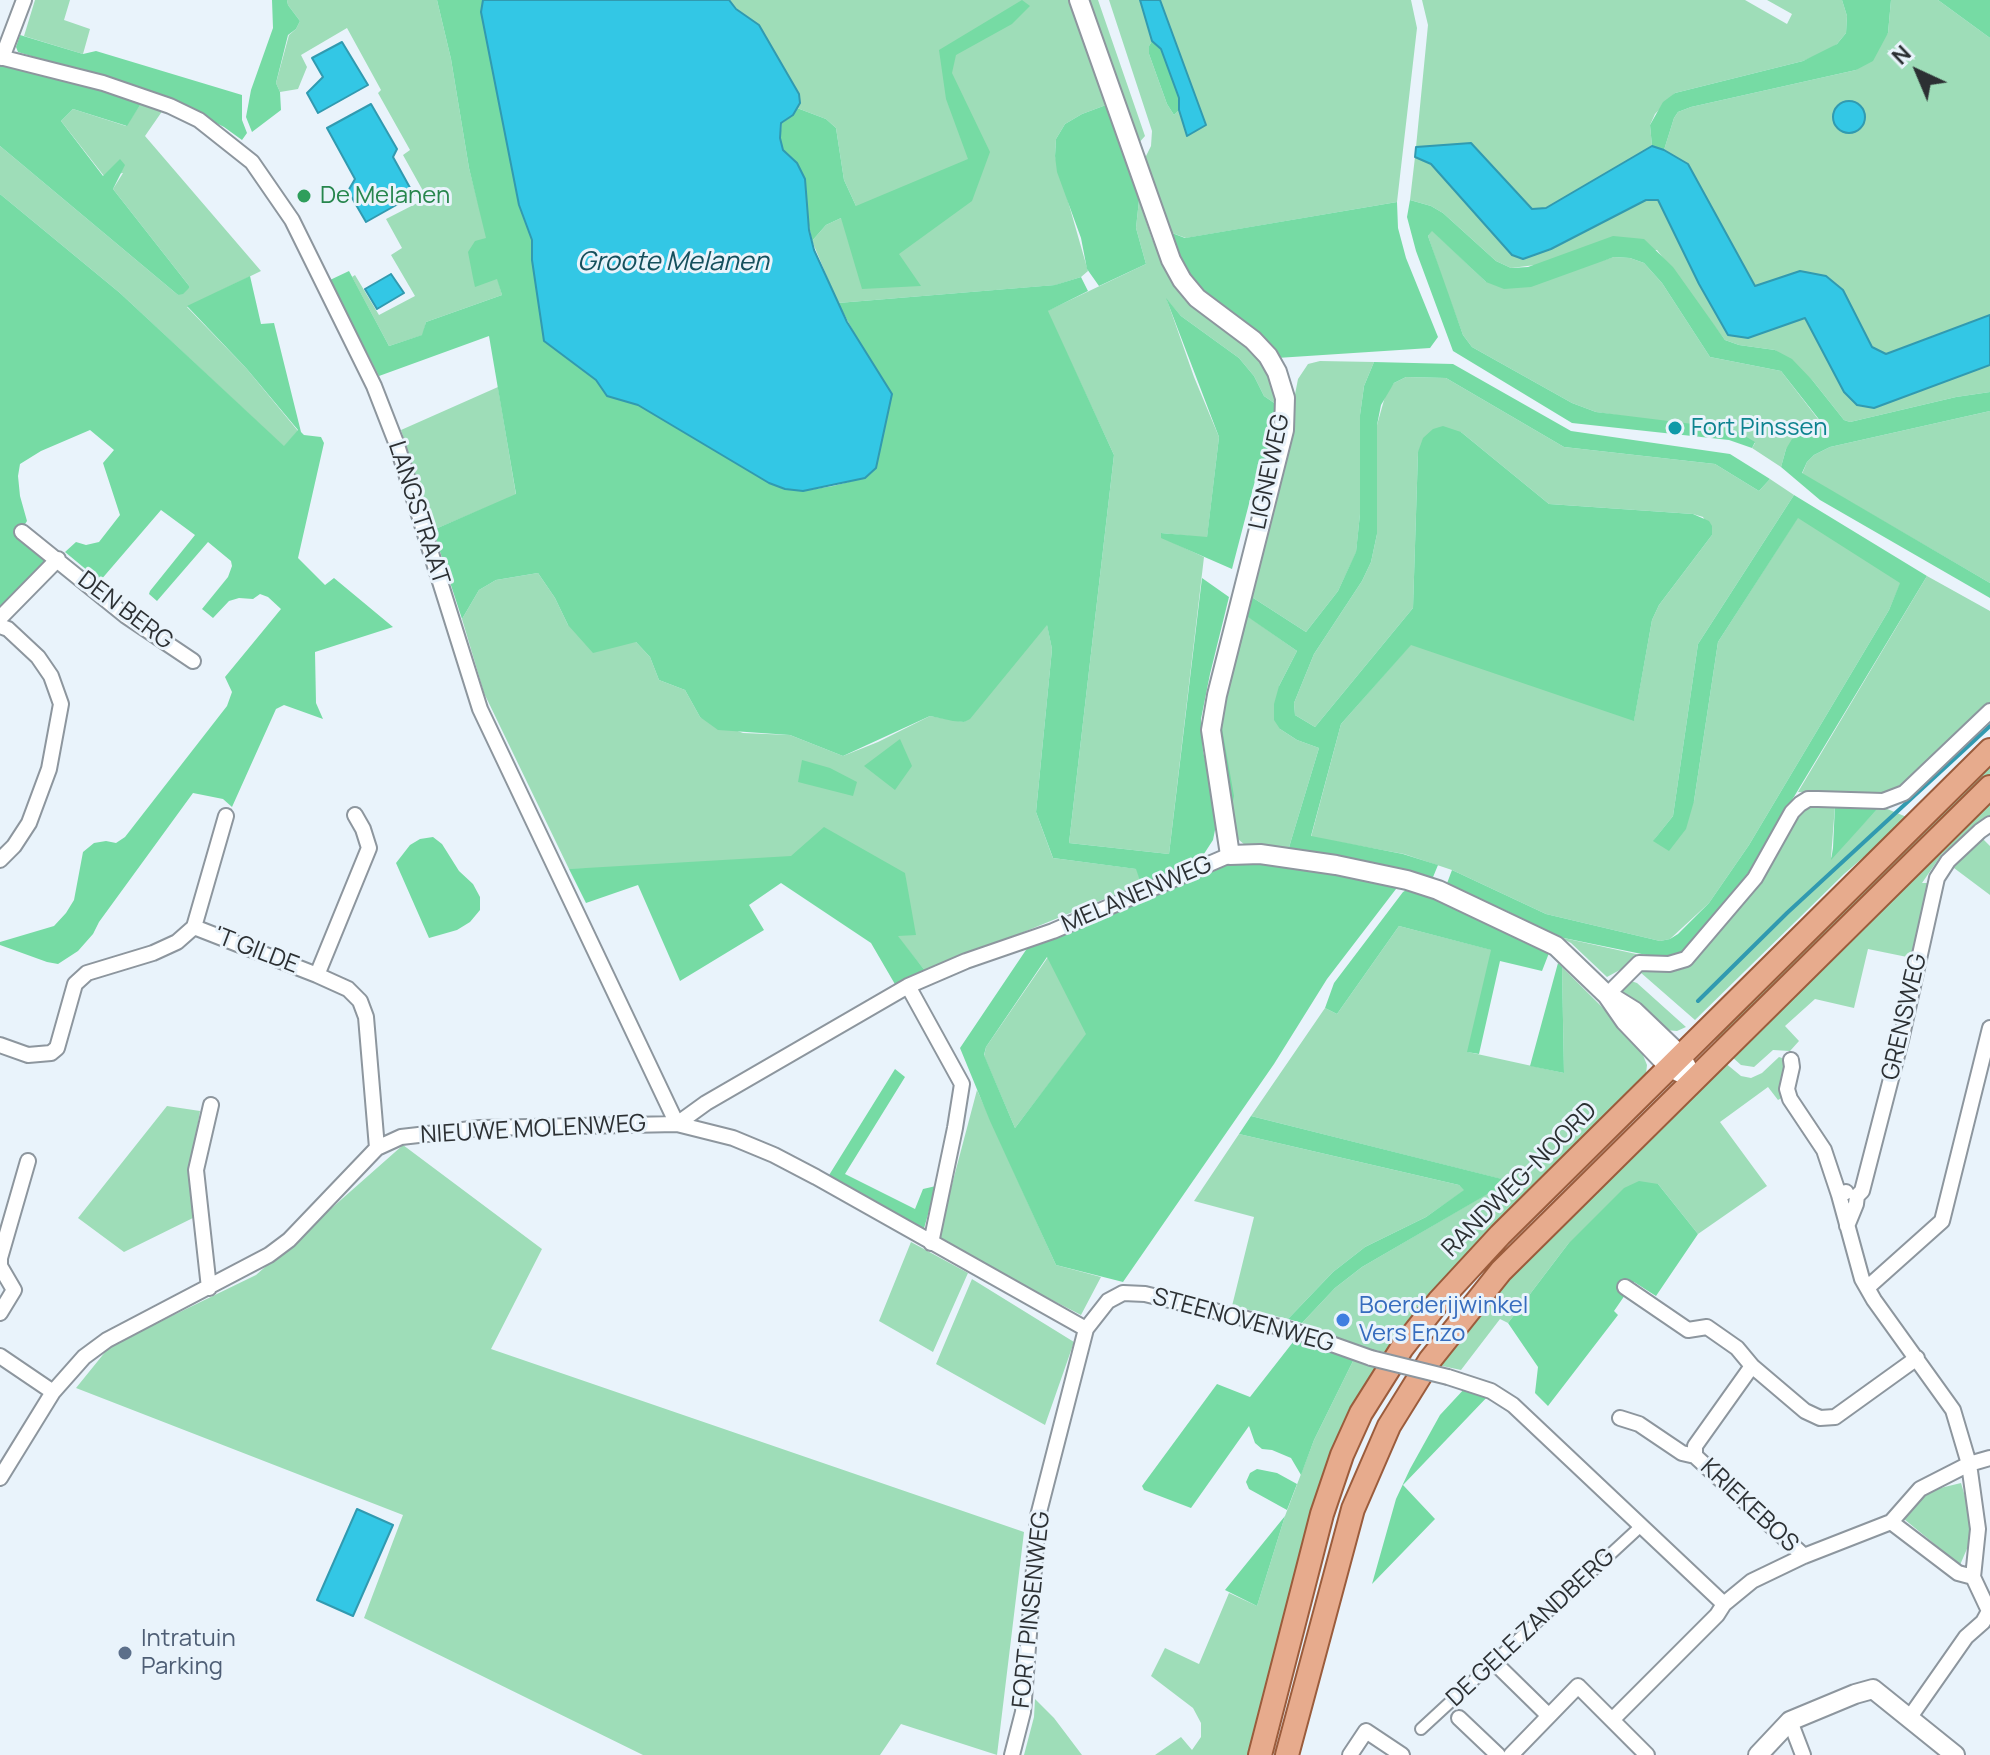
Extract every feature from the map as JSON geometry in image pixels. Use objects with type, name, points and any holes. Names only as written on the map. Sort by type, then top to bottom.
[{"type":"main road","name":"RANDWEG-NOORD","points":[[1260,1755],[1322,1514],[1342,1455],[1361,1413],[1402,1348],[1439,1301],[1500,1235],[1990,750]]},
{"type":"main road","points":[[1287,1755],[1353,1509],[1389,1426],[1413,1385],[1454,1327],[1501,1271],[1990,787]]},
{"type":"street","name":"LANGSTRAAT","points":[[24,0],[1,58],[103,83],[170,106],[199,120],[252,162],[292,220],[374,386],[397,445],[480,709],[677,1124]]},
{"type":"street","name":"LIGNEWEG","points":[[1079,0],[1171,260],[1197,298],[1253,340],[1268,356],[1285,398],[1284,430],[1217,695],[1211,730],[1230,855]]},
{"type":"street","name":"DEN BERG","points":[[22,532],[126,616],[193,661]]},
{"type":"street","name":"DEN BERG","points":[[0,618],[58,559]]},
{"type":"street","points":[[0,626],[8,629],[38,657],[51,676],[61,704],[49,769],[29,823],[0,860]]},
{"type":"street","points":[[1607,995],[1629,971],[1645,962],[1669,964],[1686,959],[1755,878],[1792,812],[1800,804],[1808,799],[1883,801],[1904,793],[1990,711]]},
{"type":"street","points":[[317,975],[369,848],[355,815]]},
{"type":"street","name":"'T GILDE","points":[[0,1045],[28,1055],[51,1053],[57,1048],[75,984],[87,973],[153,953],[177,942],[194,927],[226,816]]},
{"type":"street","name":"GRENSWEG","points":[[1847,1226],[1857,1196],[1862,1191],[1901,1040],[1937,878],[1948,861],[1990,824]]},
{"type":"street","name":"MELANENWEG","points":[[677,1124],[706,1103],[908,986],[966,961],[1053,931],[1230,855],[1260,854],[1336,865],[1407,880],[1438,890],[1556,946],[1607,995],[1625,1021],[1694,1080]]},
{"type":"street","name":"'T GILDE","points":[[194,927],[317,975],[348,989],[360,1001],[366,1017],[377,1148]]},
{"type":"street","points":[[908,986],[962,1084],[931,1243]]},
{"type":"street","points":[[1867,1288],[1942,1221],[1990,1028]]},
{"type":"street","points":[[1791,1060],[1788,1094],[1824,1150],[1867,1288],[1953,1410],[1969,1464],[1978,1529],[1973,1577],[1989,1611],[1983,1622],[1966,1637],[1910,1717]]},
{"type":"street","points":[[209,1288],[196,1170],[211,1105]]},
{"type":"street","name":"NIEUWE MOLENWEG","points":[[0,1478],[53,1392],[84,1357],[107,1340],[269,1255],[289,1240],[377,1148],[401,1137],[480,1128],[677,1124],[733,1138],[774,1155],[1086,1329]]},
{"type":"street","points":[[0,1313],[14,1290],[0,1266],[0,1258],[28,1161]]},
{"type":"street","points":[[1839,1195],[1853,1192],[1857,1196]]},
{"type":"street","points":[[1625,1287],[1688,1330],[1707,1327],[1737,1348],[1752,1366],[1805,1411],[1820,1418],[1835,1417],[1917,1358]]},
{"type":"street","name":"FORT PINSENWEG","points":[[1012,1755],[1023,1712],[1038,1516],[1086,1329],[1108,1301],[1123,1293]]},
{"type":"street","name":"STEENOVENWEG","points":[[1123,1293],[1145,1294],[1292,1330],[1371,1358],[1491,1391],[1513,1405],[1724,1604]]},
{"type":"street","points":[[0,1356],[53,1392]]},
{"type":"street","name":"KRIEKEBOS","points":[[1695,1456],[1695,1446],[1752,1366]]},
{"type":"street","name":"KRIEKEBOS","points":[[1620,1418],[1633,1420],[1682,1453],[1695,1456],[1804,1556]]},
{"type":"street","name":"KRIEKEBOS","points":[[1612,1720],[1717,1615],[1724,1604],[1752,1581],[1804,1556],[1891,1522],[1920,1489],[1969,1464],[1990,1458]]},
{"type":"street","points":[[1891,1522],[1958,1573],[1973,1577]]},
{"type":"street","name":"DE GELE ZANDBERG","points":[[1421,1729],[1641,1526]]},
{"type":"street","points":[[1499,1667],[1549,1716]]},
{"type":"street","points":[[1511,1755],[1578,1686],[1647,1755]]},
{"type":"street","points":[[1758,1755],[1790,1721],[1873,1689],[1955,1755]]},
{"type":"street","points":[[1459,1718],[1498,1755]]},
{"type":"street","points":[[1790,1721],[1803,1755]]},
{"type":"street","points":[[1350,1755],[1366,1731],[1402,1755]]},
{"type":"green space","points":[[35,0],[70,0],[64,20],[90,29],[83,54],[24,36]]},
{"type":"green space","points":[[272,0],[287,0],[300,21],[288,35],[276,83],[281,110],[252,132],[246,117],[251,90],[273,28]]},
{"type":"green space","points":[[287,0],[437,0],[451,59],[469,168],[502,295],[426,322],[423,335],[389,346],[352,277],[355,275],[379,315],[415,296],[391,255],[402,248],[386,219],[427,198],[403,155],[410,150],[347,28],[301,55],[307,67],[298,89],[280,92],[276,83],[289,35],[300,21]]},
{"type":"green space","points":[[437,0],[483,0],[481,12],[519,205],[532,240],[544,341],[596,380],[608,396],[638,405],[785,489],[803,491],[833,486],[864,478],[876,468],[892,394],[838,303],[1055,285],[1081,277],[1088,291],[1048,311],[1114,455],[1069,843],[1169,854],[1202,578],[1229,597],[1201,719],[1203,751],[1215,804],[1216,825],[1213,840],[1200,860],[1141,884],[1136,869],[1053,858],[1036,812],[1052,649],[1047,625],[970,719],[964,722],[930,716],[843,756],[790,735],[718,730],[700,717],[685,690],[659,680],[650,657],[636,642],[593,653],[568,625],[538,573],[496,580],[479,590],[462,619],[433,530],[516,494],[489,336],[379,376],[330,280],[349,271],[389,346],[422,335],[426,322],[502,295],[497,279],[475,287],[473,278],[468,252],[475,241],[486,238],[469,168],[451,59]]},
{"type":"green space","points":[[729,0],[1069,0],[1106,105],[1065,124],[1056,139],[1055,156],[1088,271],[1081,277],[1056,285],[838,303],[812,241],[826,225],[856,206],[844,180],[836,128],[826,119],[797,108],[799,94],[759,25],[736,9]]},
{"type":"green space","points":[[1022,0],[1030,6],[1012,24],[956,55],[952,73],[990,152],[972,201],[899,254],[921,286],[862,289],[841,218],[826,225],[812,241],[797,163],[783,150],[780,138],[782,123],[797,108],[826,119],[836,128],[844,180],[856,206],[968,159],[946,99],[939,50]]},
{"type":"green space","points":[[1085,0],[1098,0],[1145,136],[1137,145]]},
{"type":"green space","points":[[1109,0],[1140,0],[1152,41],[1149,54],[1167,104],[1174,115],[1179,110],[1187,135],[1205,124],[1160,0],[1411,0],[1417,28],[1397,202],[1186,238],[1172,233],[1155,185],[1149,182],[1144,160],[1151,146],[1152,131]]},
{"type":"green space","points":[[1422,0],[1745,0],[1787,24],[1792,14],[1767,0],[1842,0],[1847,16],[1846,33],[1826,52],[1803,61],[1675,93],[1655,114],[1650,125],[1652,146],[1546,208],[1532,209],[1471,143],[1416,147],[1428,25]]},
{"type":"green space","points":[[1842,0],[1891,0],[1888,33],[1873,61],[1856,70],[1678,112],[1664,150],[1652,146],[1650,125],[1663,102],[1675,93],[1803,61],[1837,44],[1846,33],[1847,16]]},
{"type":"green space","points":[[1891,0],[1938,0],[1990,38],[1990,315],[1886,354],[1872,347],[1843,290],[1800,271],[1755,286],[1688,164],[1664,150],[1678,112],[1856,70],[1888,33]]},
{"type":"green space","points":[[1938,0],[1990,0],[1990,38]]},
{"type":"green space","points":[[20,35],[83,54],[96,51],[242,95],[242,120],[247,133],[242,140],[224,127],[163,96],[18,52],[16,47]]},
{"type":"green space","points":[[1152,41],[1157,42],[1161,49],[1179,98],[1179,110],[1174,115],[1149,54]]},
{"type":"green space","points":[[0,63],[142,102],[127,126],[73,109],[61,121],[103,176],[120,159],[125,165],[113,189],[190,287],[183,294],[178,295],[0,146]]},
{"type":"green space","points":[[142,102],[163,110],[145,136],[261,271],[187,307],[246,368],[298,431],[284,447],[120,293],[0,194],[0,146],[178,295],[190,287],[113,189],[123,173],[104,176],[61,121],[73,109],[126,126]]},
{"type":"green space","points":[[1106,105],[1139,200],[1136,228],[1146,264],[1099,286],[1087,269],[1081,238],[1057,172],[1055,156],[1056,139],[1065,124]]},
{"type":"green space","points":[[1415,157],[1431,164],[1512,255],[1551,249],[1646,200],[1658,199],[1699,284],[1748,338],[1805,318],[1844,392],[1874,408],[1990,365],[1990,392],[1850,422],[1844,420],[1813,381],[1775,350],[1725,340],[1657,250],[1511,268],[1496,261],[1443,213],[1410,200]]},
{"type":"green space","points":[[1149,182],[1155,185],[1172,233],[1185,238],[1397,202],[1398,228],[1406,258],[1438,337],[1430,348],[1277,358],[1186,278]]},
{"type":"green space","points":[[0,194],[120,293],[284,446],[298,430],[246,368],[187,306],[250,276],[261,324],[274,323],[301,432],[321,437],[324,443],[298,558],[325,585],[334,578],[393,627],[315,652],[316,703],[323,719],[284,705],[276,709],[232,807],[223,799],[193,793],[93,934],[78,951],[58,964],[0,945],[0,942],[54,926],[66,913],[74,900],[83,852],[94,843],[116,843],[125,837],[227,706],[232,692],[225,677],[281,609],[260,594],[253,599],[229,601],[213,618],[202,609],[228,577],[232,566],[231,561],[208,542],[157,601],[149,594],[150,591],[195,535],[161,510],[100,581],[65,552],[76,542],[86,545],[99,542],[120,515],[103,463],[114,450],[90,430],[41,451],[20,464],[20,496],[27,521],[19,533],[49,563],[0,613]]},
{"type":"green space","points":[[1139,200],[1152,239],[1173,284],[1185,300],[1247,348],[1264,366],[1273,381],[1280,407],[1264,396],[1254,376],[1239,358],[1181,316],[1167,300],[1219,437],[1207,538],[1162,533],[1161,537],[1204,557],[1169,854],[1069,843],[1114,455],[1047,311],[1146,264],[1136,228]]},
{"type":"green space","points":[[1410,200],[1443,213],[1496,261],[1511,268],[1528,267],[1613,236],[1644,239],[1673,267],[1725,340],[1775,350],[1792,359],[1844,420],[1850,422],[1990,392],[1990,411],[1830,447],[1814,455],[1802,473],[1990,583],[1990,598],[1820,500],[1781,467],[1792,439],[1825,427],[1781,371],[1710,357],[1662,283],[1644,263],[1614,257],[1531,287],[1504,289],[1486,282],[1432,231],[1428,236],[1463,335],[1472,347],[1572,403],[1596,412],[1733,429],[1755,442],[1752,448],[1729,440],[1572,423],[1453,351],[1416,251],[1407,217]]},
{"type":"green space","points":[[1432,230],[1486,282],[1581,267],[1614,257],[1644,263],[1662,283],[1710,357],[1781,371],[1825,428],[1802,433],[1786,449],[1781,467],[1752,448],[1755,443],[1662,422],[1596,412],[1572,403],[1472,347],[1463,335],[1444,284],[1428,236]]},
{"type":"green space","points":[[1166,298],[1181,316],[1239,358],[1254,376],[1264,396],[1280,407],[1270,473],[1257,473],[1232,569],[1161,538],[1161,533],[1207,537],[1219,437]]},
{"type":"green space","points":[[1320,361],[1374,362],[1364,386],[1360,415],[1360,514],[1356,553],[1338,591],[1306,632],[1247,594],[1298,379],[1308,364]]},
{"type":"green space","points":[[1374,362],[1453,364],[1571,431],[1730,454],[1770,479],[1759,491],[1715,464],[1564,447],[1446,378],[1406,377],[1394,383],[1381,405],[1377,425],[1377,534],[1371,562],[1314,654],[1294,703],[1295,715],[1315,727],[1413,608],[1418,452],[1423,438],[1433,429],[1443,426],[1461,432],[1549,504],[1693,514],[1709,521],[1712,526],[1712,535],[1659,605],[1652,620],[1634,721],[1411,645],[1341,724],[1311,836],[1403,854],[1438,865],[1431,882],[1287,854],[1319,748],[1297,740],[1280,729],[1274,720],[1279,686],[1297,651],[1248,617],[1222,728],[1234,796],[1231,812],[1218,730],[1247,594],[1306,632],[1338,591],[1356,552],[1360,514],[1360,415],[1364,386]]},
{"type":"green space","points":[[1406,377],[1446,378],[1564,447],[1715,464],[1759,491],[1770,479],[1794,495],[1698,644],[1673,816],[1654,840],[1694,801],[1718,642],[1798,517],[1901,582],[1889,610],[1749,845],[1709,903],[1670,939],[1660,941],[1546,914],[1452,870],[1404,854],[1311,837],[1341,724],[1411,644],[1634,720],[1652,620],[1659,605],[1712,535],[1703,517],[1693,514],[1549,504],[1461,432],[1418,452],[1413,608],[1315,727],[1295,715],[1294,703],[1314,654],[1371,562],[1377,534],[1377,425],[1386,393],[1394,383]]},
{"type":"green space","points":[[498,387],[516,495],[433,530],[401,430]]},
{"type":"green space","points":[[1990,411],[1990,583],[1802,474],[1814,455],[1830,447]]},
{"type":"green space","points":[[1794,495],[1927,576],[1736,893],[1689,950],[1666,959],[1559,937],[1446,886],[1452,870],[1546,914],[1660,941],[1678,934],[1709,903],[1749,845],[1889,610],[1900,583],[1798,518],[1718,642],[1694,801],[1686,829],[1669,851],[1653,841],[1673,816],[1698,644]]},
{"type":"green space","points":[[538,573],[568,625],[636,642],[650,657],[659,680],[685,690],[700,717],[743,733],[790,735],[843,756],[930,716],[964,722],[1047,624],[1052,649],[1036,812],[1053,858],[1137,869],[1141,884],[926,972],[897,936],[797,866],[569,869],[484,693],[462,619],[479,590],[496,580]]},
{"type":"green space","points":[[1927,576],[1990,611],[1990,706],[1903,786],[1880,794],[1798,792]]},
{"type":"green space","points":[[1242,612],[1297,651],[1279,686],[1280,729],[1297,740],[1319,748],[1287,854],[1246,846],[1238,839],[1235,830],[1218,730]]},
{"type":"green space","points":[[900,739],[912,766],[895,790],[864,766]]},
{"type":"green space","points":[[802,760],[830,768],[857,782],[853,796],[798,782]]},
{"type":"green space","points":[[1990,760],[1990,776],[1719,1044],[1712,1035]]},
{"type":"green space","points":[[1990,798],[1990,819],[1953,850],[1948,849],[1942,854],[1922,883],[1928,883],[1930,887],[1912,958],[1868,949],[1854,1008],[1815,999],[1785,1026],[1799,1041],[1790,1051],[1773,1050],[1754,1067],[1741,1065],[1731,1056]]},
{"type":"green space","points":[[1816,804],[1835,805],[1831,858],[1880,806],[1909,818],[1844,874],[1695,1020],[1640,972],[1643,969],[1679,968],[1796,814]]},
{"type":"green space","points":[[1835,805],[1880,806],[1831,860],[1833,848]]},
{"type":"green space","points":[[824,827],[905,873],[916,935],[898,936],[926,972],[896,986],[871,943],[781,883],[749,905],[764,930],[680,981],[638,885],[586,903],[569,869],[791,856]]},
{"type":"green space","points":[[1980,836],[1990,846],[1990,895],[1950,865]]},
{"type":"green space","points":[[433,837],[473,884],[480,897],[480,910],[470,922],[457,930],[429,938],[396,863],[410,845]]},
{"type":"green space","points":[[1240,859],[1395,882],[1396,889],[1327,979],[1274,1064],[1123,1282],[1056,1265],[960,1048],[1032,941]],"holes":[[[1047,957],[1086,1034],[1015,1128],[984,1055],[986,1047]]]},
{"type":"green space","points":[[1411,887],[1543,946],[1549,953],[1542,971],[1500,961],[1479,1054],[1467,1052],[1491,950],[1399,926],[1337,1014],[1325,1008],[1334,983],[1403,892]]},
{"type":"green space","points":[[1399,926],[1492,950],[1468,1052],[1564,1073],[1562,967],[1615,1020],[1641,1050],[1647,1065],[1640,1084],[1388,1353],[1353,1345],[1302,1323],[1335,1288],[1362,1267],[1509,1181],[1251,1116],[1325,1008],[1337,1014]]},
{"type":"green space","points":[[1559,937],[1645,956],[1607,977],[1571,943]]},
{"type":"green space","points":[[1048,957],[1087,1034],[1015,1128],[984,1056],[986,1047]]},
{"type":"green space","points":[[1558,963],[1562,967],[1564,1073],[1530,1066]]},
{"type":"green space","points":[[1631,981],[1686,1027],[1677,1031],[1665,1030],[1624,996],[1622,990]]},
{"type":"green space","points":[[1779,1057],[1788,1060],[1785,1096],[1778,1100],[1768,1087],[1720,1122],[1767,1186],[1698,1234],[1658,1184],[1568,1244],[1508,1323],[1500,1319],[1461,1370],[1433,1364],[1515,1269],[1724,1062],[1741,1076],[1751,1078],[1762,1073]]},
{"type":"green space","points":[[895,1069],[905,1077],[845,1174],[915,1209],[923,1189],[936,1186],[923,1232],[826,1180]]},
{"type":"green space","points":[[977,1090],[1056,1265],[1101,1277],[1081,1315],[937,1241]]},
{"type":"green space","points":[[167,1106],[200,1111],[191,1165],[199,1215],[124,1252],[78,1218]]},
{"type":"green space","points":[[1251,1116],[1510,1181],[1362,1267],[1335,1288],[1302,1323],[1288,1319],[1333,1272],[1365,1247],[1426,1217],[1464,1190],[1459,1185],[1239,1134]]},
{"type":"green space","points":[[1239,1134],[1459,1185],[1465,1190],[1426,1217],[1365,1247],[1333,1272],[1288,1319],[1232,1306],[1254,1217],[1194,1201]]},
{"type":"green space","points":[[403,1145],[542,1249],[491,1349],[1024,1532],[997,1755],[901,1724],[880,1755],[643,1755],[364,1618],[403,1515],[76,1388],[110,1346],[256,1275]]},
{"type":"green space","points":[[1639,1181],[1658,1184],[1698,1234],[1656,1296],[1634,1282],[1614,1311],[1618,1315],[1548,1406],[1535,1393],[1538,1367],[1508,1323],[1568,1244],[1624,1188]]},
{"type":"green space","points":[[911,1242],[968,1273],[933,1352],[879,1321]]},
{"type":"green space","points":[[972,1279],[1074,1342],[1045,1425],[936,1364]]},
{"type":"green space","points":[[1297,1337],[1354,1359],[1314,1440],[1301,1475],[1291,1458],[1262,1449],[1255,1443],[1249,1426],[1191,1508],[1144,1490],[1142,1486],[1217,1384],[1250,1397]]},
{"type":"green space","points":[[1354,1359],[1381,1366],[1252,1755],[1155,1755],[1181,1737],[1192,1750],[1201,1737],[1201,1723],[1193,1708],[1151,1676],[1165,1648],[1199,1664],[1229,1593],[1257,1606],[1285,1516],[1314,1440]]},
{"type":"green space","points":[[1466,1387],[1490,1394],[1403,1485],[1435,1519],[1372,1584],[1396,1499],[1410,1469],[1440,1415]]},
{"type":"green space","points":[[1257,1469],[1277,1473],[1297,1484],[1287,1510],[1249,1489],[1246,1482],[1250,1473]]},
{"type":"green space","points":[[1961,1483],[1975,1530],[1960,1565],[1904,1519],[1928,1491]]},
{"type":"green space","points":[[1285,1516],[1257,1606],[1225,1590]]},
{"type":"green space","points":[[1035,1699],[1082,1755],[1024,1755],[1034,1717]]},
{"type":"water","name":"Groote Melanen","points":[[483,0],[729,0],[736,9],[759,25],[799,94],[800,103],[793,115],[781,123],[780,138],[783,150],[797,163],[805,179],[809,230],[814,250],[847,322],[892,394],[876,468],[865,478],[803,491],[769,483],[638,405],[607,396],[596,380],[544,341],[532,240],[519,205],[481,12]]},
{"type":"water","points":[[1140,0],[1160,0],[1206,125],[1187,136],[1179,110],[1179,98],[1161,49],[1152,41]]},
{"type":"water","points":[[342,42],[368,85],[318,113],[307,93],[323,77],[312,58]]},
{"type":"water","points":[[1849,101],[1860,106],[1865,117],[1860,128],[1849,133],[1838,128],[1833,117],[1838,106]]},
{"type":"water","points":[[371,104],[397,149],[393,157],[414,195],[366,222],[348,191],[355,179],[327,128]]},
{"type":"water","points":[[1471,143],[1532,209],[1546,208],[1652,146],[1664,150],[1688,164],[1755,286],[1800,271],[1826,276],[1843,290],[1872,347],[1886,354],[1990,315],[1990,365],[1874,408],[1857,405],[1844,392],[1805,318],[1748,338],[1728,335],[1658,200],[1646,200],[1551,249],[1523,259],[1512,255],[1431,164],[1415,157],[1416,147]]},
{"type":"water","points":[[391,274],[404,293],[377,309],[365,289]]},
{"type":"water","points":[[357,1509],[393,1525],[353,1616],[317,1600]]},
{"type":"waterway","points":[[1698,1001],[1787,913],[1990,726]]},
{"type":"place","name":"De Melanen","points":[[304,196]]},
{"type":"place","name":"Fort Pinssen","points":[[1675,428]]},
{"type":"place","name":"Boerderijwinkel Vers Enzo","points":[[1343,1320]]},
{"type":"place","name":"Intratuin Parking","points":[[125,1653]]}]
